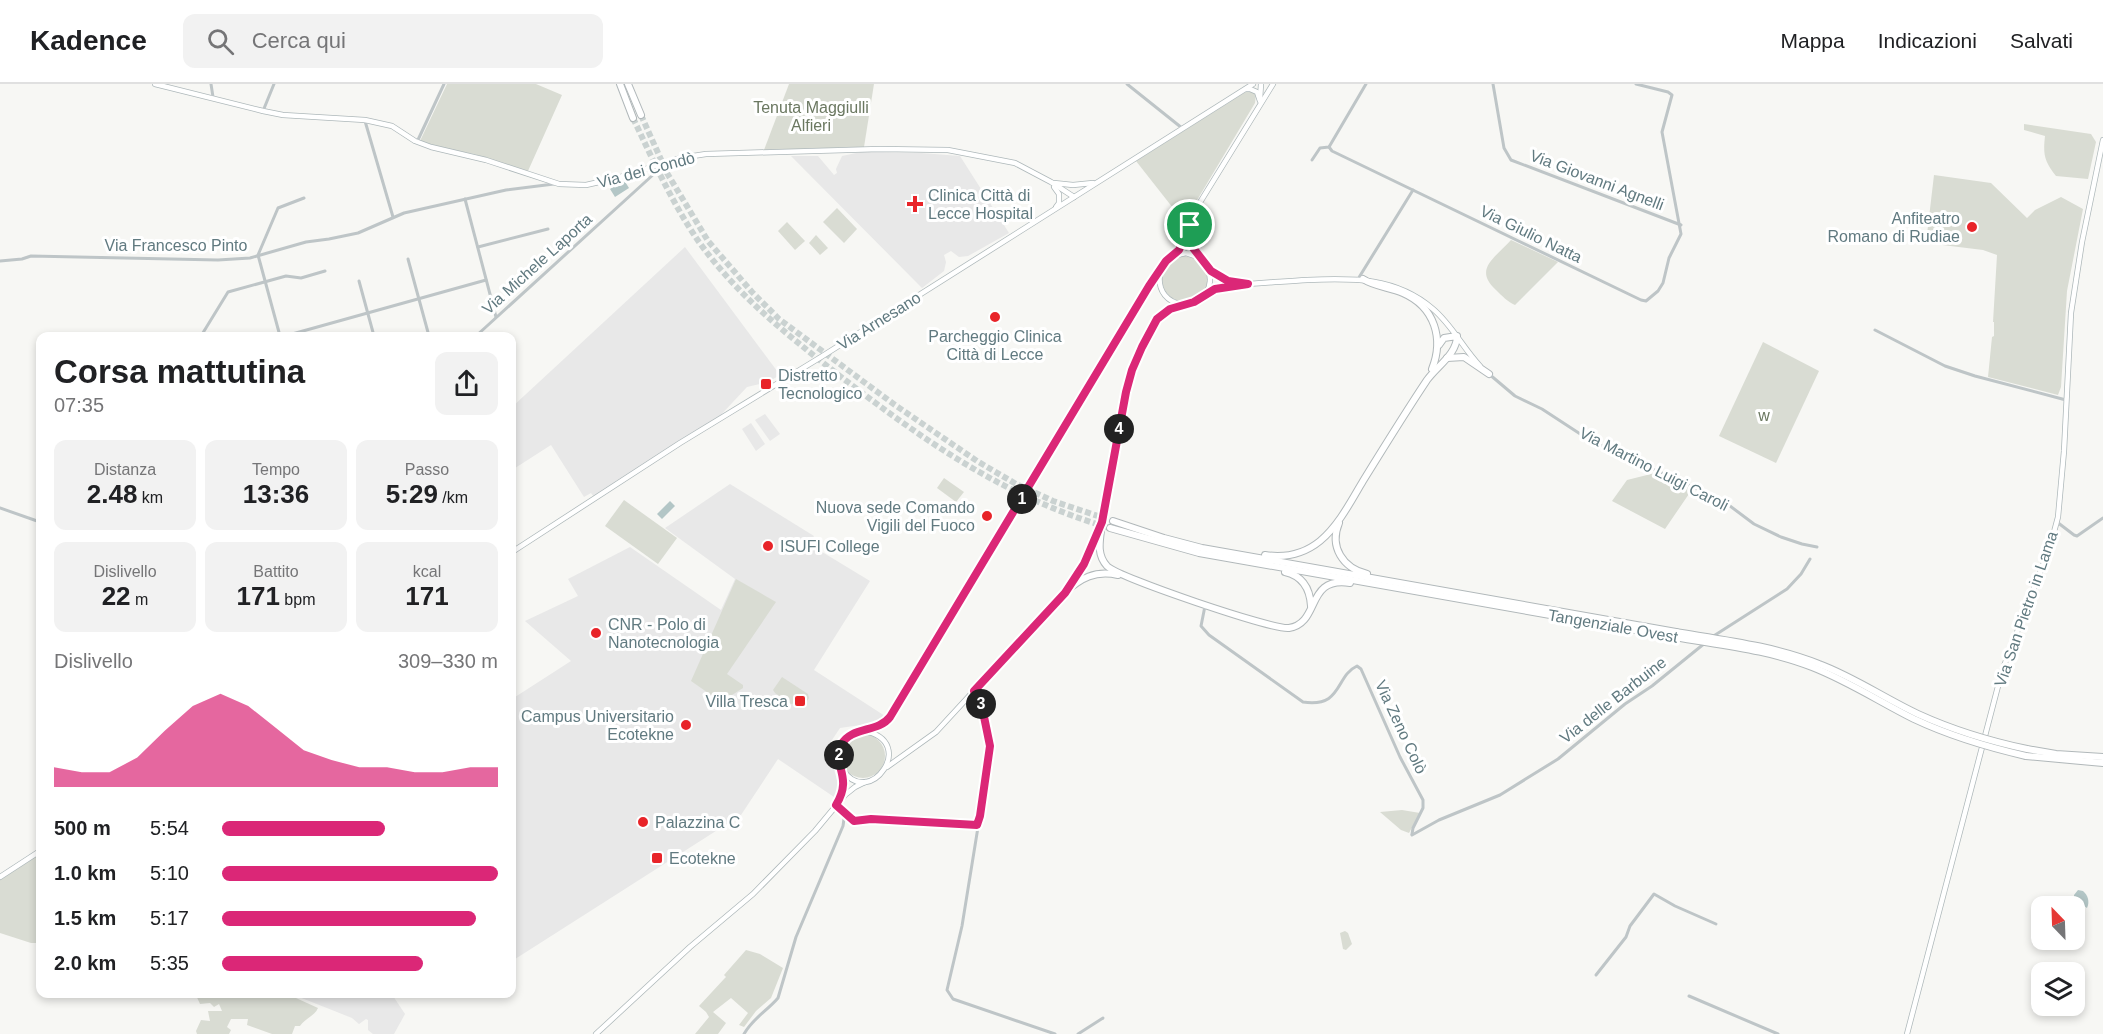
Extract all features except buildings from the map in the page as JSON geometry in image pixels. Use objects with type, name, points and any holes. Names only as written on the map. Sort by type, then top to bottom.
[{"type":"highway","points":[[620,84],[633,118]]},
{"type":"highway","points":[[628,84],[641,115]]},
{"type":"highway","points":[[1360,279],[1403,293],[1419,304],[1435,326],[1439,345],[1429,378]]},
{"type":"highway","points":[[1102,522],[1100,554],[1110,569],[1205,605],[1278,628],[1292,628],[1305,620],[1323,587],[1338,582],[1407,592],[1417,589],[1413,583],[1363,573],[1346,564],[1337,551],[1335,542],[1337,526],[1346,509],[1429,378],[1454,350],[1457,336],[1444,338],[1439,345]]},
{"type":"highway","points":[[1442,362],[1450,357],[1464,357],[1489,374]]},
{"type":"highway","points":[[1202,548],[1212,547],[1277,557],[1292,555],[1307,550],[1319,542],[1346,509]]},
{"type":"highway","name":"Tangenziale Ovest","points":[[1417,589],[1202,548],[1112,525],[1171,546],[1236,560],[1756,646],[1802,657],[1940,724],[2026,752],[2084,762],[2103,762]]},
{"type":"highway","points":[[1236,560],[1240,563],[1295,574],[1308,588],[1311,607]]},
{"type":"highway","points":[[1065,593],[1078,581],[1091,575],[1102,573],[1125,576]]},
{"type":"highway","name":"Tangenziale Ovest","points":[[2026,752],[2103,757]]},
{"type":"main road","name":"Via dei Condò","points":[[155,84],[283,115],[365,120],[392,126],[417,142],[431,147],[486,160],[559,184],[586,185],[698,155],[880,149],[948,150],[1015,163],[1052,182],[1074,197]]},
{"type":"main road","name":"Via Arnesano","points":[[516,549],[689,438],[1253,84]]},
{"type":"main road","points":[[1259,103],[1261,84]]},
{"type":"main road","points":[[1174,256],[1183,245],[1199,204],[1270,86]]},
{"type":"main road","points":[[1246,89],[1257,93],[1259,103]]},
{"type":"main road","name":"Via San Pietro in Lama","points":[[1906,1034],[2002,671],[2050,547],[2056,522],[2060,501],[2072,302],[2103,140]]},
{"type":"main road","name":"Via dei Condò","points":[[1052,182],[1079,185],[1098,182]]},
{"type":"main road","points":[[1052,182],[1059,194],[1059,204],[1054,210]]},
{"type":"main road","points":[[596,1034],[753,894],[855,787],[875,779],[886,768],[936,732],[1065,593],[1084,564],[1102,522],[1126,392],[1137,358],[1157,319],[1170,309],[1200,299],[1208,290],[1209,271],[1190,244],[1190,225]]},
{"type":"main road","points":[[837,804],[844,785],[839,753],[845,740],[850,735],[882,725],[890,717],[1166,261],[1186,253],[1200,258]]},
{"type":"main road","name":"Via Martino Luigi Caroli","points":[[1206,266],[1228,281],[1248,284]]},
{"type":"main road","points":[[1161,268],[1159,280],[1165,296],[1175,303],[1187,304]]},
{"type":"main road","name":"Via Martino Luigi Caroli","points":[[1200,299],[1215,289],[1248,284],[1360,279],[1383,282],[1419,298],[1439,314],[1489,374]]},
{"type":"main road","points":[[864,731],[872,732],[883,741],[889,754],[886,768]]},
{"type":"main road","points":[[840,766],[851,778],[867,781]]},
{"type":"main road","points":[[0,877],[36,854]]},
{"type":"street","points":[[210,84],[213,99]]},
{"type":"street","points":[[263,111],[274,84]]},
{"type":"street","points":[[417,142],[444,84]]},
{"type":"street","points":[[1127,84],[1182,129]]},
{"type":"street","points":[[1312,160],[1320,148],[1329,147],[1329,143],[1366,84]]},
{"type":"street","name":"Via Giovanni Agnelli","points":[[1493,84],[1504,148],[1511,160],[1681,225]]},
{"type":"street","points":[[1636,84],[1672,95],[1662,132],[1681,225]]},
{"type":"street","points":[[365,120],[393,218]]},
{"type":"street","name":"Via Giulio Natta","points":[[1329,147],[1332,151],[1641,300],[1650,298],[1663,283],[1669,258],[1680,240],[1681,225]]},
{"type":"street","name":"Via Michele Laporta","points":[[480,332],[668,162]]},
{"type":"street","name":"Via Francesco Pinto","points":[[0,261],[31,256],[218,260],[250,258],[306,242],[358,233],[404,213],[506,189],[559,184]]},
{"type":"street","points":[[1360,279],[1413,190]]},
{"type":"street","points":[[279,332],[258,255],[279,208],[304,198]]},
{"type":"street","points":[[465,199],[496,317]]},
{"type":"street","points":[[478,247],[548,229]]},
{"type":"street","points":[[408,259],[428,332]]},
{"type":"street","points":[[203,332],[228,292],[286,276],[301,278],[325,271]]},
{"type":"street","points":[[299,332],[486,280]]},
{"type":"street","points":[[359,281],[373,332]]},
{"type":"street","points":[[1875,330],[1945,366],[2066,400]]},
{"type":"street","name":"Via Martino Luigi Caroli","points":[[1489,374],[1515,396],[1542,409],[1591,441],[1722,500],[1754,524],[1780,537],[1817,547]]},
{"type":"street","points":[[0,508],[36,521]]},
{"type":"street","points":[[2056,522],[2077,536],[2103,518]]},
{"type":"street","name":"Via delle Barbuine","points":[[1412,835],[1439,820],[1500,795],[1558,759],[1719,632],[1787,589],[1801,574],[1810,559]]},
{"type":"street","name":"Via Zeno Colò","points":[[1205,605],[1201,626],[1209,635],[1303,702],[1329,698],[1354,667],[1361,669],[1400,757],[1423,800],[1423,808],[1412,835]]},
{"type":"street","points":[[974,691],[981,702],[990,746],[962,926],[946,990],[953,999],[1055,1034]]},
{"type":"street","points":[[837,804],[854,821],[871,819],[977,825]]},
{"type":"street","points":[[744,1034],[760,1014],[778,998],[796,937],[843,826],[845,812]]},
{"type":"street","points":[[1596,975],[1626,937],[1630,926],[1654,894],[1716,924]]},
{"type":"street","points":[[1689,996],[1778,1034]]},
{"type":"street","points":[[1078,1034],[1103,1018]]},
{"type":"shaded area","name":"Clinica Città di Lecce Hospital","points":[[861,152],[960,156],[1009,233],[968,256],[959,257],[951,251],[944,255],[946,262],[944,271],[922,288],[791,156],[818,156],[834,175],[837,173],[836,169],[842,156]]},
{"type":"shaded area","points":[[624,180],[629,188],[615,197],[610,189]]},
{"type":"shaded area","points":[[685,247],[780,375],[768,382],[747,387],[718,418],[619,481],[617,480],[594,497],[591,493],[584,497],[551,445],[516,467],[516,403]]},
{"type":"shaded area","points":[[765,414],[780,434],[770,441],[755,420]]},
{"type":"shaded area","points":[[751,423],[765,444],[756,451],[742,429]]},
{"type":"shaded area","name":"Campus Universitario Ecotekne","points":[[730,484],[814,536],[809,544],[870,581],[814,670],[885,716],[881,722],[840,728],[828,746],[839,788],[834,797],[778,759],[741,815],[516,958],[516,696],[571,661],[525,621],[578,596],[568,579],[630,547],[721,610],[735,579],[665,528]]},
{"type":"shaded area","points":[[670,501],[675,506],[662,519],[657,514]]},
{"type":"shaded area","points":[[2078,890],[2083,891],[2087,897],[2087,908],[2085,896],[2074,895]]},
{"type":"shaded area","points":[[302,998],[394,998],[405,1014],[394,1034],[373,1034],[368,1030],[368,1020],[359,1024],[352,1018]]},
{"type":"green space","points":[[447,84],[536,84],[562,95],[528,171],[474,154],[431,146],[420,141]]},
{"type":"green space","name":"Tenuta Maggiulli Alfieri","points":[[789,84],[874,84],[864,147],[764,150]]},
{"type":"green space","points":[[1247,91],[1256,94],[1255,103],[1184,222],[1136,161]]},
{"type":"green space","points":[[2024,124],[2091,134],[2096,142],[2088,179],[2056,176],[2045,157],[2045,136],[2024,130]]},
{"type":"green space","points":[[1934,175],[1991,183],[2027,218],[2035,210],[2061,197],[2083,209],[2067,291],[2061,387],[2058,395],[1988,377],[1992,337],[1994,336],[1997,255],[1983,250],[1926,243]]},
{"type":"green space","points":[[837,208],[857,229],[844,243],[823,222]]},
{"type":"green space","points":[[787,222],[805,241],[795,250],[778,231]]},
{"type":"green space","points":[[816,235],[828,248],[820,255],[809,243]]},
{"type":"green space","points":[[1511,240],[1558,262],[1515,305],[1507,301],[1489,283],[1486,276],[1486,270],[1493,258]]},
{"type":"green space","points":[[1185,256],[1201,263],[1208,279],[1201,295],[1185,302],[1169,295],[1162,279],[1169,263]]},
{"type":"green space","name":"w","points":[[1763,342],[1819,371],[1776,463],[1719,436]]},
{"type":"green space","points":[[1655,473],[1676,485],[1678,482],[1693,488],[1665,529],[1612,501],[1627,480]]},
{"type":"green space","points":[[944,478],[964,492],[956,502],[937,488]]},
{"type":"green space","points":[[624,500],[677,538],[658,564],[605,526]]},
{"type":"green space","points":[[736,579],[776,602],[727,674],[743,685],[743,688],[721,702],[691,681]]},
{"type":"green space","points":[[782,677],[808,694],[807,701],[791,704],[775,693],[773,690]]},
{"type":"green space","points":[[863,734],[872,735],[879,740],[884,747],[884,765],[879,772],[872,777],[863,778],[854,777],[847,772],[842,765],[841,756],[842,747],[847,740],[854,735]]},
{"type":"green space","points":[[1402,810],[1420,813],[1409,833],[1401,830],[1380,812]]},
{"type":"green space","points":[[36,857],[36,943],[0,933],[0,880]]},
{"type":"green space","points":[[1345,931],[1352,944],[1346,950],[1343,949],[1340,933]]},
{"type":"green space","points":[[746,950],[760,954],[783,968],[771,998],[756,1011],[744,1027],[739,1025],[748,1013],[731,998],[713,1012],[726,1023],[718,1034],[695,1034],[709,1017],[699,1006],[726,977],[724,975]]},
{"type":"green space","points":[[197,998],[296,998],[318,1008],[300,1026],[295,1026],[292,1034],[272,1034],[247,1025],[248,1019],[231,1019],[227,1027],[231,1030],[229,1034],[197,1034],[201,1020],[210,1021],[208,1011],[222,1011],[219,1004],[214,1007],[210,1003],[200,1004]]},
{"type":"tunnel","points":[[641,115],[667,173],[708,241],[779,319],[895,405],[977,461],[1016,484],[1053,501],[1113,521]]},
{"type":"tunnel","points":[[633,118],[672,197],[699,242],[746,296],[780,328],[868,398],[966,464],[1034,500],[1110,528]]},
{"type":"place","name":"Clinica Città di Lecce Hospital","points":[[915,204]]},
{"type":"place","name":"Anfiteatro Romano di Rudiae","points":[[1972,227]]},
{"type":"place","name":"Parcheggio Clinica Città di Lecce","points":[[995,317]]},
{"type":"place","name":"Distretto Tecnologico","points":[[766,384]]},
{"type":"place","name":"Nuova sede Comando Vigili del Fuoco","points":[[987,516]]},
{"type":"place","name":"ISUFI College","points":[[768,546]]},
{"type":"place","name":"CNR - Polo di Nanotecnologia","points":[[596,633]]},
{"type":"place","name":"Villa Tresca","points":[[800,701]]},
{"type":"place","name":"Campus Universitario Ecotekne","points":[[686,725]]},
{"type":"place","name":"Palazzina C","points":[[643,822]]},
{"type":"place","name":"Ecotekne","points":[[657,858]]},
{"type":"route","points":[[1190,225],[1190,244],[1211,271],[1228,281],[1248,284],[1215,289],[1194,302],[1170,309],[1157,319],[1147,337],[1132,370],[1126,392],[1102,522],[1092,549],[1065,593],[974,691],[981,702],[990,746],[977,825],[871,819],[854,821],[836,805],[845,780],[839,760],[841,746],[850,735],[882,725],[890,717],[1149,286],[1166,261],[1174,256],[1183,245],[1190,225]]}]
